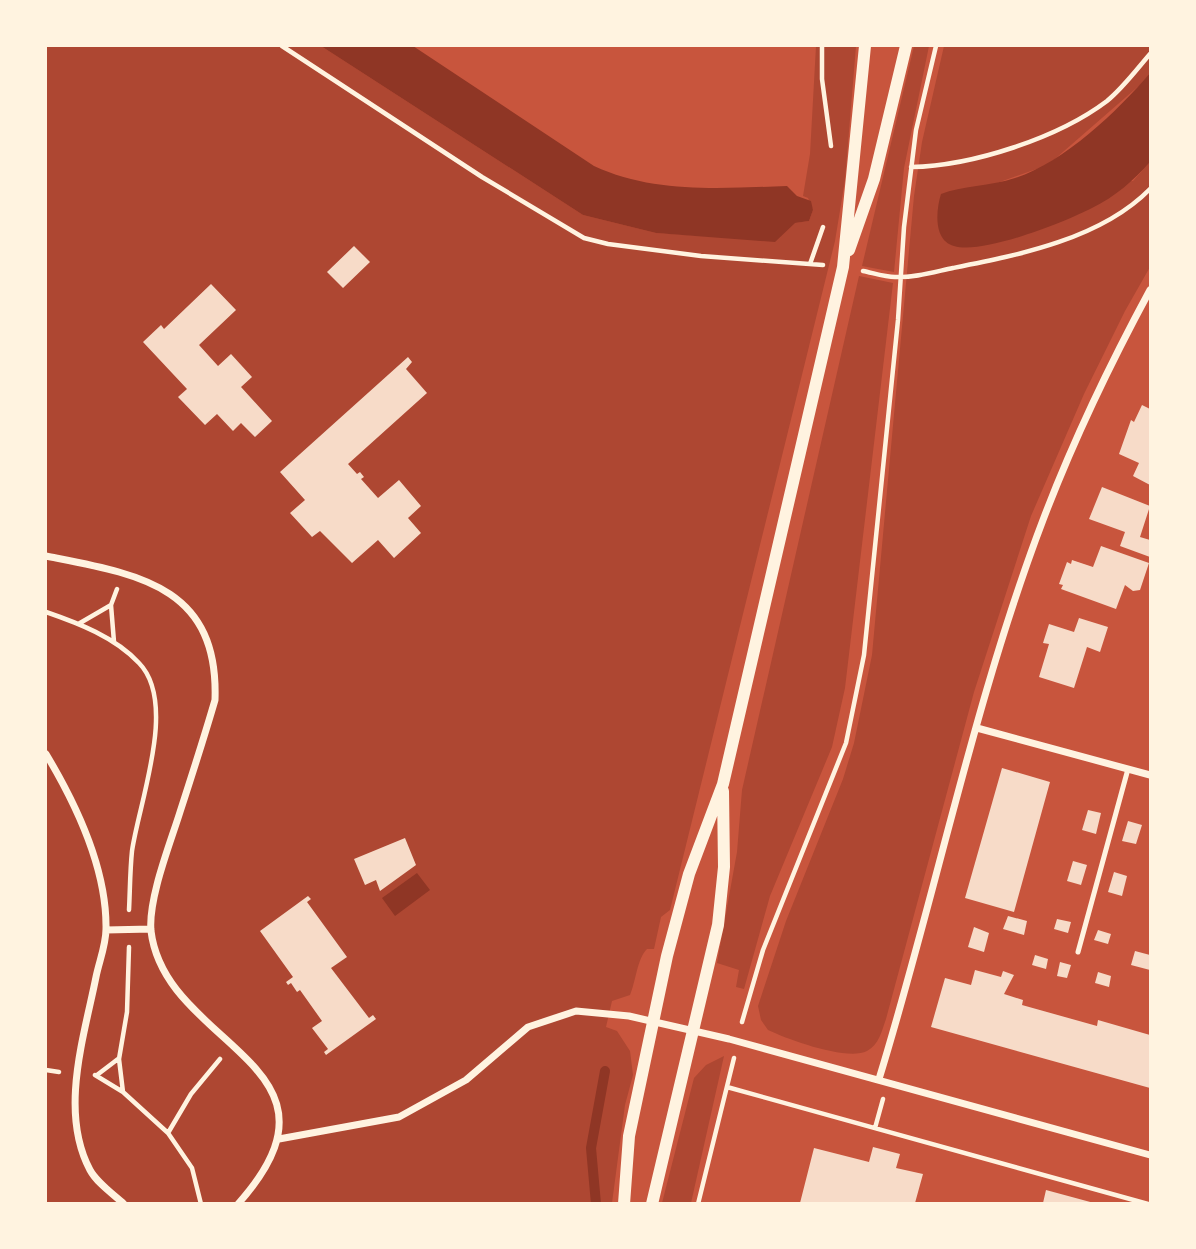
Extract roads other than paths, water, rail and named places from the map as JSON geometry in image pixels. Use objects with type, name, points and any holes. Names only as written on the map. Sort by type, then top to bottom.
[{"type":"street","points":[[843,267],[865,46]]},
{"type":"street","points":[[624,1203],[629,1136],[652,1021],[689,874],[723,784],[843,267],[874,179],[906,46]]},
{"type":"street","points":[[879,1079],[977,728],[1043,520],[1079,432],[1150,290]]},
{"type":"street","points":[[46,556],[126,573],[163,588],[200,623],[216,670],[215,700],[159,875],[151,929],[159,964],[175,990],[255,1066],[273,1092],[279,1139],[260,1179],[238,1203]]},
{"type":"street","points":[[977,728],[1150,775]]},
{"type":"street","points":[[46,754],[61,779],[88,841],[100,886],[106,930],[77,1074],[75,1119],[80,1143],[91,1172],[124,1203]]},
{"type":"street","points":[[652,1203],[718,925],[724,867],[723,784]]},
{"type":"street","points":[[106,930],[151,929]]},
{"type":"street","points":[[279,1139],[399,1117],[466,1080],[528,1027],[576,1011],[652,1021],[738,1042],[1150,1155]]},
{"type":"lane","points":[[1078,952],[1128,769]]},
{"type":"waterway","points":[[596,1204],[591,1148],[605,1071]]}]
